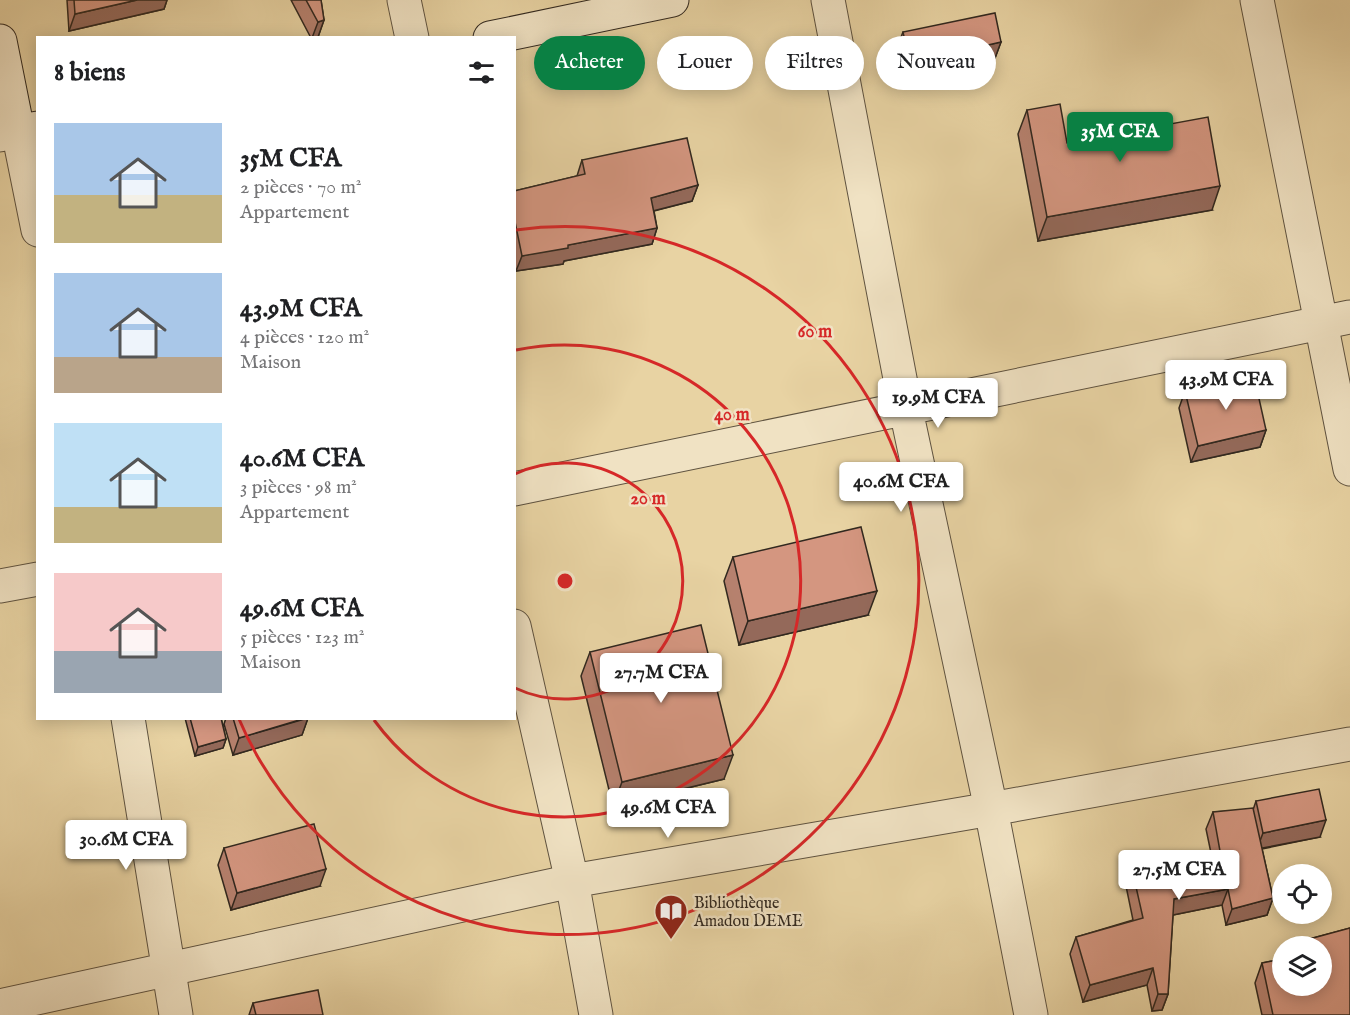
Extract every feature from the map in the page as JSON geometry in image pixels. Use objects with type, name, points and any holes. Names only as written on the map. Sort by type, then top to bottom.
[{"type":"street","points":[[404,0],[412,36]]},
{"type":"street","points":[[499,36],[672,0]]},
{"type":"street","points":[[828,0],[906,410],[991,809],[1031,1015]]},
{"type":"street","points":[[1257,0],[1336,320],[1350,469]]},
{"type":"street","points":[[0,41],[36,220]]},
{"type":"street","points":[[516,489],[1336,320]]},
{"type":"street","points":[[0,586],[36,579]]},
{"type":"street","points":[[516,635],[572,881],[596,1015]]},
{"type":"street","points":[[128,720],[176,1015]]},
{"type":"street","points":[[0,1006],[572,881],[1350,744]]},
{"type":"building","points":[[74,0],[137,0],[75,14]]},
{"type":"building","points":[[306,0],[321,0],[324,20],[318,22]]},
{"type":"building","points":[[995,13],[1001,42],[996,43],[996,36],[904,36],[903,32]]},
{"type":"building","points":[[1060,104],[1067,143],[1208,117],[1220,186],[1047,217],[1027,110]]},
{"type":"building","points":[[687,138],[698,185],[651,198],[657,228],[522,256],[516,227],[516,191],[585,174],[582,160]]},
{"type":"building","points":[[1254,376],[1266,430],[1198,446],[1185,391]]},
{"type":"building","points":[[861,527],[877,591],[748,621],[733,557]]},
{"type":"building","points":[[701,625],[733,755],[622,782],[590,652]]},
{"type":"building","points":[[191,720],[221,720],[226,739],[198,747]]},
{"type":"building","points":[[234,720],[299,720],[239,738]]},
{"type":"building","points":[[1319,789],[1326,820],[1263,833],[1256,801]]},
{"type":"building","points":[[1253,808],[1272,898],[1232,909],[1228,889],[1174,899],[1168,994],[1158,994],[1153,968],[1090,985],[1076,937],[1143,918],[1132,869],[1220,851],[1213,812]]},
{"type":"building","points":[[314,824],[326,869],[237,893],[224,848]]},
{"type":"building","points":[[1350,928],[1350,1015],[1273,1015],[1262,963],[1272,961],[1272,996],[1332,996],[1332,936],[1320,936]]},
{"type":"building","points":[[318,990],[323,1015],[256,1015],[253,1003]]},
{"type":"place","name":"Bibliothèque Amadou DEME","points":[[671,940]]}]
